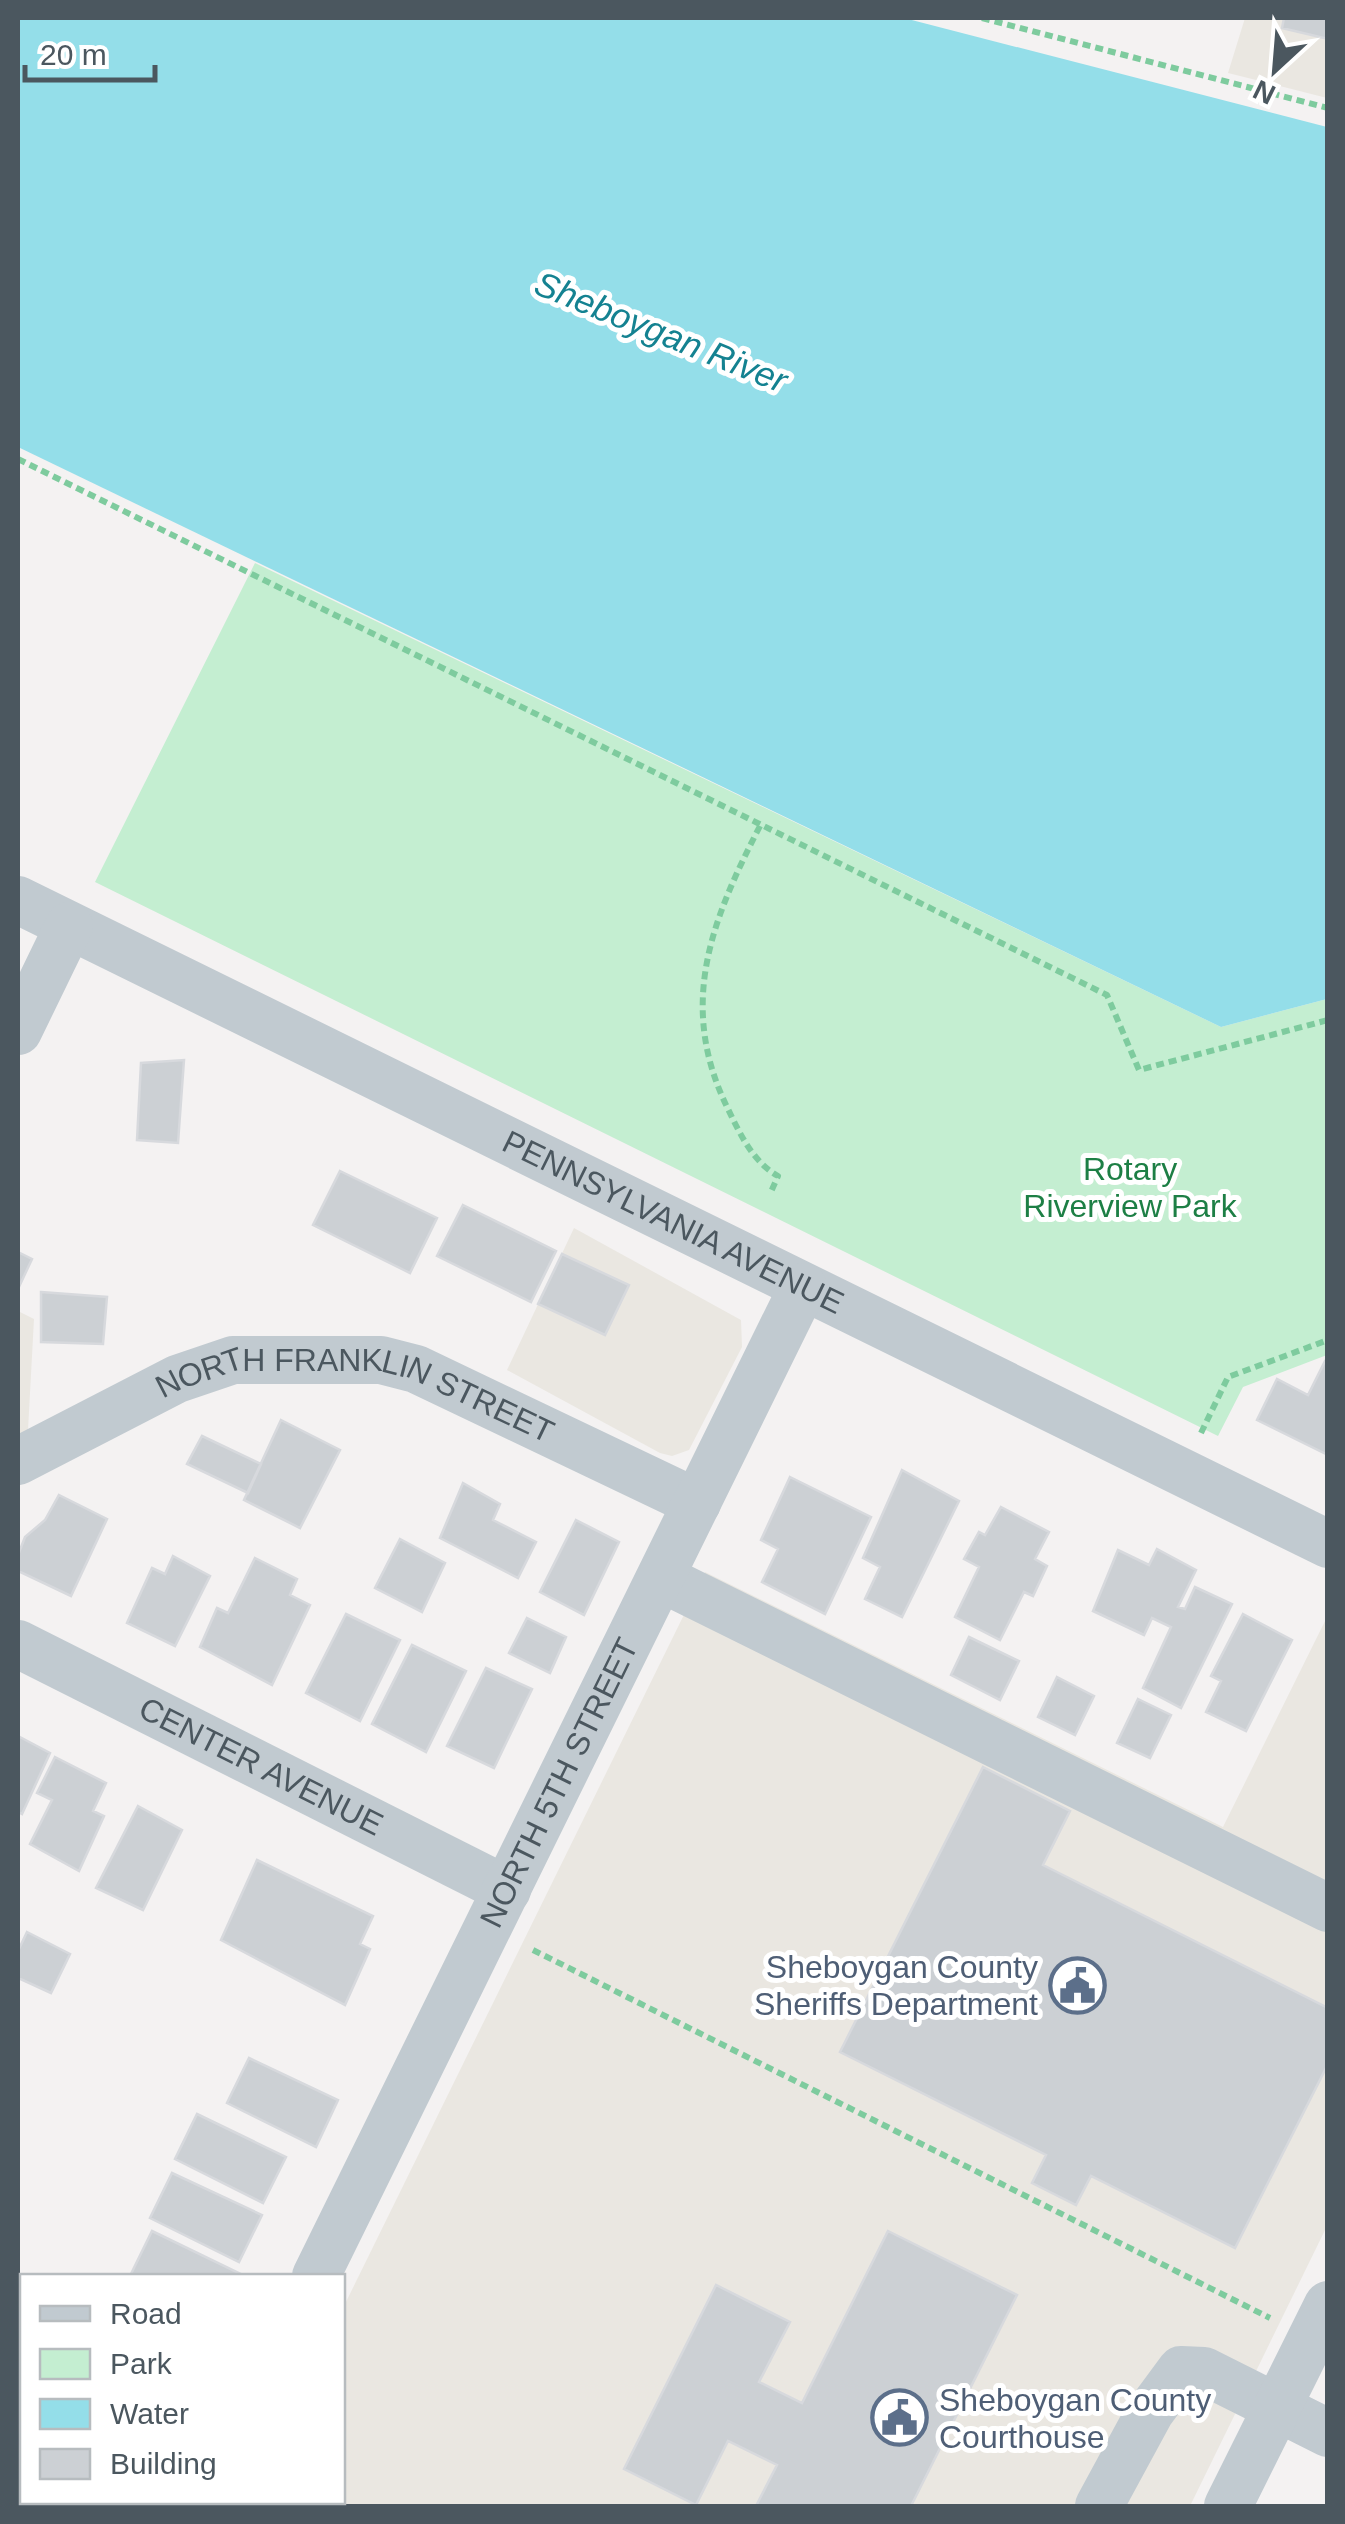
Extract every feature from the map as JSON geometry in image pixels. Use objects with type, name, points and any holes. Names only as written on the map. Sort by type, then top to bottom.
[{"type":"street","name":"PENNSYLVANIA AVENUE","points":[[18,900],[1328,1544]]},
{"type":"street","points":[[18,1031],[69,926]]},
{"type":"street","name":"NORTH 5TH STREET","points":[[317,2274],[803,1286]]},
{"type":"street","name":"NORTH FRANKLIN STREET","points":[[18,1462],[158,1387],[213,1365],[258,1358],[380,1360],[416,1369],[697,1502]]},
{"type":"street","points":[[660,1578],[1328,1908]]},
{"type":"street","name":"CENTER AVENUE","points":[[18,1644],[507,1890]]},
{"type":"street","points":[[1228,2506],[1318,2325]]},
{"type":"street","points":[[1099,2506],[1150,2412],[1181,2370],[1204,2371],[1328,2432]]},
{"type":"path","points":[[982,18],[1328,108]]},
{"type":"path","points":[[18,459],[1107,995],[1139,1070],[1328,1020]]},
{"type":"path","points":[[760,826],[711,931],[703,1034],[710,1065],[741,1137],[778,1176],[770,1194]]},
{"type":"path","points":[[1181,1472],[1228,1377],[1328,1340]]},
{"type":"path","points":[[533,1950],[1253,2306],[1318,2325]]},
{"type":"shaded area","points":[[1245,18],[1327,18],[1327,98],[1228,73]]},
{"type":"shaded area","points":[[574,1228],[741,1320],[742,1347],[689,1450],[672,1456],[660,1453],[507,1370]]},
{"type":"shaded area","points":[[18,1311],[34,1319],[28,1430],[18,1436]]},
{"type":"shaded area","points":[[705,1572],[1223,1827],[1327,1617],[1327,2226],[1190,2506],[245,2506],[345,2504],[345,2304]]},
{"type":"green space","name":"Rotary Riverview Park","points":[[255,563],[1221,1027],[1327,999],[1327,1355],[1243,1387],[1218,1436],[95,882]]},
{"type":"water","name":"Sheboygan River","points":[[18,18],[904,18],[1327,127],[1327,999],[1221,1027],[18,447]]},
{"type":"building","points":[[1284,18],[1328,18],[1328,39],[1282,28]]},
{"type":"building","points":[[184,1060],[178,1143],[137,1140],[141,1063]]},
{"type":"building","points":[[340,1171],[437,1218],[410,1273],[313,1225]]},
{"type":"building","points":[[463,1205],[556,1251],[531,1302],[437,1256]]},
{"type":"building","points":[[18,1252],[32,1259],[18,1289]]},
{"type":"building","points":[[562,1254],[629,1285],[605,1335],[538,1304]]},
{"type":"building","points":[[41,1292],[107,1297],[103,1344],[41,1342]]},
{"type":"building","points":[[1325,1361],[1328,1455],[1257,1420],[1277,1379],[1308,1395]]},
{"type":"building","points":[[281,1420],[340,1450],[300,1528],[244,1500]]},
{"type":"building","points":[[202,1436],[261,1464],[248,1493],[187,1464]]},
{"type":"building","points":[[902,1470],[959,1501],[902,1617],[865,1599],[880,1567],[863,1558]]},
{"type":"building","points":[[790,1477],[871,1517],[825,1614],[762,1582],[778,1549],[761,1540]]},
{"type":"building","points":[[463,1483],[500,1504],[493,1520],[536,1542],[518,1578],[440,1538]]},
{"type":"building","points":[[59,1495],[107,1519],[71,1596],[18,1571],[18,1555],[25,1537],[45,1520]]},
{"type":"building","points":[[1001,1507],[1049,1532],[1035,1559],[1047,1566],[1033,1596],[1024,1592],[1000,1640],[955,1617],[979,1567],[964,1559],[979,1532],[985,1535]]},
{"type":"building","points":[[576,1520],[619,1542],[584,1615],[540,1592]]},
{"type":"building","points":[[400,1539],[445,1563],[422,1612],[375,1588]]},
{"type":"building","points":[[1157,1549],[1196,1570],[1178,1607],[1185,1609],[1195,1587],[1232,1604],[1181,1708],[1143,1688],[1171,1627],[1152,1618],[1144,1635],[1093,1611],[1118,1550],[1149,1565]]},
{"type":"building","points":[[173,1556],[210,1576],[175,1646],[127,1623],[152,1568],[165,1574]]},
{"type":"building","points":[[255,1558],[297,1579],[290,1595],[310,1605],[272,1685],[200,1647],[217,1608],[228,1613]]},
{"type":"building","points":[[346,1614],[400,1640],[360,1721],[306,1693]]},
{"type":"building","points":[[1243,1614],[1292,1640],[1246,1731],[1206,1712],[1221,1681],[1211,1676]]},
{"type":"building","points":[[527,1618],[566,1637],[550,1673],[509,1653]]},
{"type":"building","points":[[969,1637],[1019,1661],[1000,1700],[951,1675]]},
{"type":"building","points":[[412,1645],[466,1671],[426,1752],[372,1724]]},
{"type":"building","points":[[486,1668],[532,1689],[494,1768],[447,1746]]},
{"type":"building","points":[[1057,1677],[1094,1696],[1075,1735],[1038,1717]]},
{"type":"building","points":[[1138,1699],[1171,1715],[1150,1758],[1117,1743]]},
{"type":"building","points":[[18,1736],[50,1753],[22,1814],[18,1812]]},
{"type":"building","points":[[55,1757],[106,1783],[93,1811],[104,1816],[79,1871],[30,1844],[52,1800],[37,1793]]},
{"type":"building","name":"Sheboygan County Sheriffs Department","points":[[983,1767],[1070,1811],[1043,1865],[1328,2008],[1328,2064],[1235,2248],[1091,2176],[1076,2205],[1032,2183],[1046,2155],[840,2052]]},
{"type":"building","points":[[138,1806],[182,1830],[143,1910],[96,1888]]},
{"type":"building","points":[[257,1860],[373,1916],[360,1944],[370,1949],[345,2005],[221,1940]]},
{"type":"building","points":[[27,1932],[70,1954],[51,1993],[18,1978],[18,1951]]},
{"type":"building","points":[[249,2058],[338,2100],[316,2147],[227,2103]]},
{"type":"building","points":[[197,2114],[286,2157],[263,2203],[175,2159]]},
{"type":"building","points":[[172,2173],[262,2215],[239,2262],[150,2218]]},
{"type":"building","points":[[152,2231],[241,2274],[131,2274]]},
{"type":"building","points":[[888,2231],[1017,2295],[911,2506],[756,2506],[777,2465],[728,2441],[696,2505],[624,2469],[716,2285],[790,2322],[759,2382],[802,2403]]},
{"type":"place","name":"Sheboygan County Sheriffs Department","points":[[1077,1985]]},
{"type":"place","name":"Sheboygan County Courthouse","points":[[900,2418]]}]
